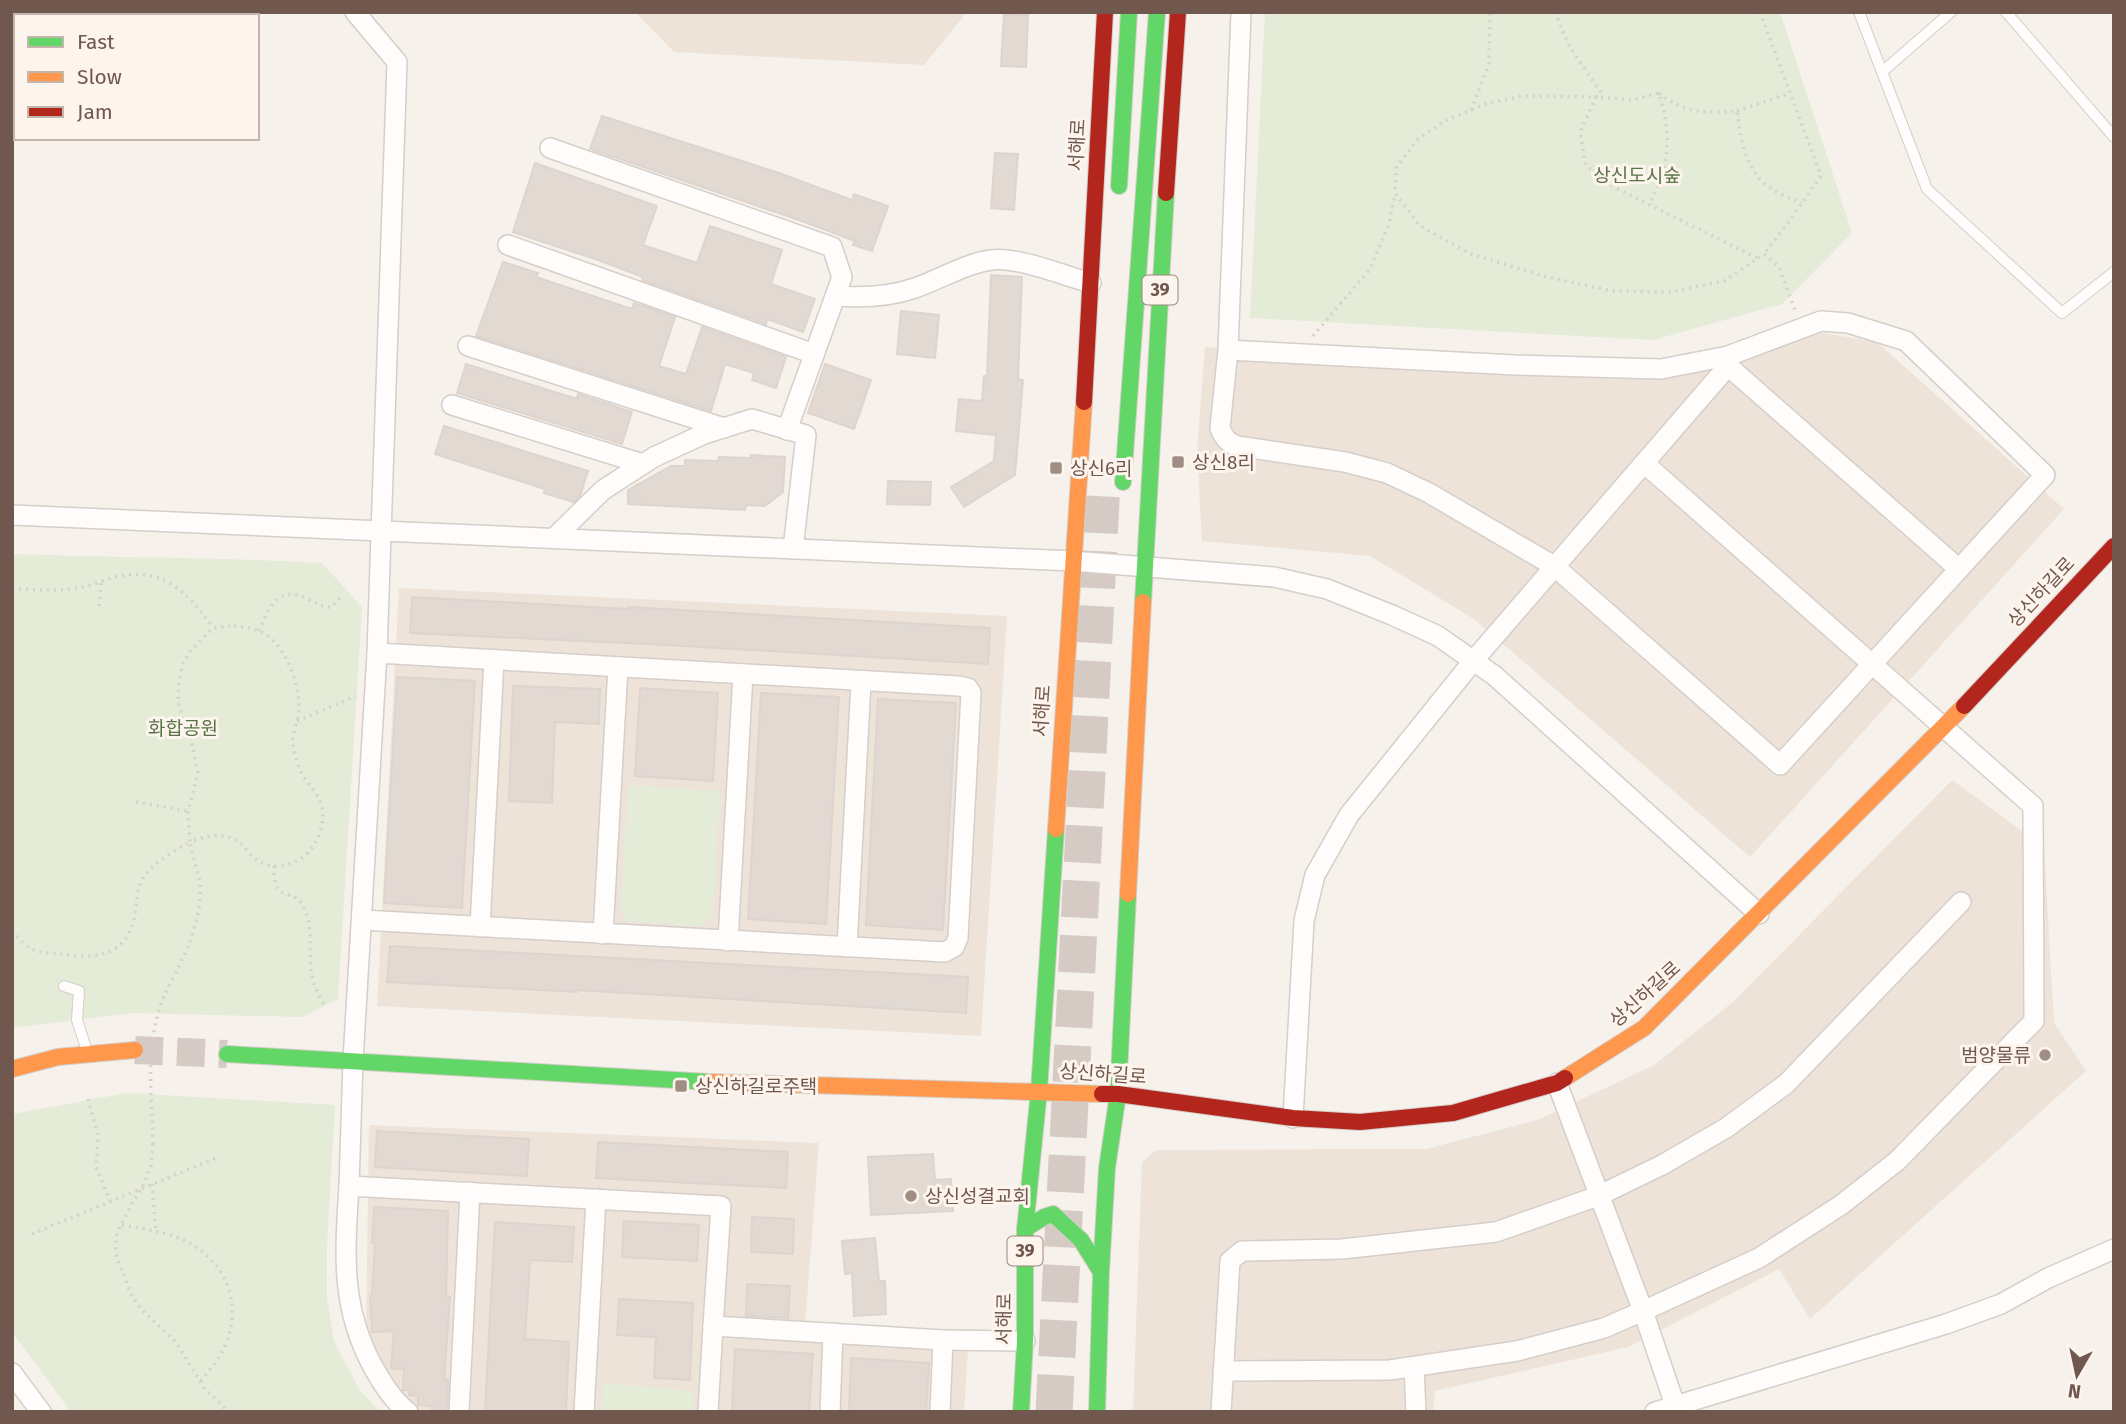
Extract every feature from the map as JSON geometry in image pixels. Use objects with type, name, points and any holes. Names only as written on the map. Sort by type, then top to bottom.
[{"type":"main road","name":"서해로","points":[[1021,1412],[1026,1229],[1039,1091],[1091,283],[1105,12]]},
{"type":"main road","points":[[1118,203],[1129,12]]},
{"type":"main road","name":"39","points":[[1149,478],[1131,494],[1119,488],[1157,12]]},
{"type":"main road","name":"39","points":[[1097,1412],[1107,1168],[1118,1094],[1149,478],[1178,12]]},
{"type":"main road","points":[[1079,470],[1092,486]]},
{"type":"main road","name":"상신하길로","points":[[227,1054],[710,1082],[1118,1094],[1293,1118],[1360,1122],[1453,1112],[1556,1083],[1644,1028],[1944,727],[2114,545]]},
{"type":"main road","points":[[12,1069],[58,1058],[135,1050]]},
{"type":"main road","points":[[1026,1229],[1053,1214],[1070,1226],[1101,1272]]},
{"type":"street","points":[[355,12],[397,62],[377,653],[353,1061],[345,1251],[352,1317],[363,1348],[380,1381],[408,1412]]},
{"type":"street","points":[[1228,350],[1515,365],[1661,369],[1728,361],[1821,321],[1848,323],[1906,341],[2045,475],[1780,765],[1555,566],[1429,493],[1387,474],[1345,462],[1231,444],[1222,434],[1220,428],[1228,350],[1241,12]]},
{"type":"street","points":[[550,148],[832,247],[842,277],[787,430]]},
{"type":"street","points":[[508,245],[814,354]]},
{"type":"street","points":[[835,296],[858,298],[889,295],[916,287],[968,265],[992,259],[1009,260],[1091,283]]},
{"type":"street","points":[[468,346],[724,428]]},
{"type":"street","points":[[1293,1118],[1304,921],[1315,875],[1349,815],[1474,660],[1728,361]]},
{"type":"street","points":[[1728,361],[1959,569]]},
{"type":"street","points":[[452,405],[643,464]]},
{"type":"street","points":[[554,538],[603,490],[643,464],[704,434],[752,419],[806,435],[793,549]]},
{"type":"street","points":[[1223,1371],[1390,1370],[1517,1351],[1604,1328],[1759,1258],[1841,1205],[1898,1161],[2034,1021],[2033,806],[1644,463]]},
{"type":"street","points":[[12,515],[1072,561],[1274,577],[1327,589],[1438,636],[1474,660],[1759,914]]},
{"type":"street","points":[[362,920],[939,953],[951,950],[957,943],[971,699],[968,688],[964,687],[377,653]]},
{"type":"street","points":[[480,927],[494,660]]},
{"type":"street","points":[[603,934],[618,667]]},
{"type":"street","points":[[728,941],[743,674]]},
{"type":"street","points":[[847,947],[861,682]]},
{"type":"street","points":[[1221,1412],[1230,1261],[1242,1251],[1342,1249],[1496,1233],[1598,1196],[1662,1165],[1726,1128],[1786,1084],[1961,902]]},
{"type":"street","points":[[1556,1083],[1643,1311],[1675,1405]]},
{"type":"street","points":[[349,1185],[721,1206],[708,1412]]},
{"type":"street","points":[[458,1412],[470,1192]]},
{"type":"street","points":[[584,1412],[596,1199]]},
{"type":"street","points":[[1655,1412],[1946,1324],[2001,1304],[2048,1278],[2114,1250]]},
{"type":"street","points":[[713,1326],[943,1340],[1025,1341]]},
{"type":"street","points":[[830,1412],[833,1333]]},
{"type":"street","points":[[940,1412],[943,1340]]},
{"type":"street","points":[[1414,1367],[1416,1412]]},
{"type":"street","points":[[12,1373],[41,1412]]},
{"type":"lane","points":[[1859,12],[1927,189],[2062,313],[2114,272]]},
{"type":"lane","points":[[1882,72],[1951,12]]},
{"type":"lane","points":[[2006,12],[2114,137]]},
{"type":"lane","points":[[64,986],[79,991],[77,1020],[89,1054]]},
{"type":"path","points":[[1471,110],[1489,64],[1490,12]]},
{"type":"path","points":[[1555,12],[1568,44],[1601,93],[1580,132],[1586,166],[1614,187],[1757,258]]},
{"type":"path","points":[[1395,193],[1420,226],[1471,254],[1543,276],[1612,290],[1671,292],[1724,281],[1764,254],[1821,176],[1760,12]]},
{"type":"path","points":[[1298,353],[1370,269],[1389,224],[1395,193],[1396,167],[1417,140],[1444,121],[1486,104],[1522,96],[1632,100],[1659,93]]},
{"type":"path","points":[[1659,93],[1671,102],[1702,113],[1737,111],[1790,93]]},
{"type":"path","points":[[1650,203],[1660,184],[1669,143],[1659,93]]},
{"type":"path","points":[[1737,111],[1741,140],[1752,171],[1771,188],[1802,203]]},
{"type":"path","points":[[1764,254],[1779,267],[1802,328]]},
{"type":"path","points":[[12,588],[67,590],[101,583],[117,576],[161,578],[186,594],[213,628]]},
{"type":"path","points":[[99,606],[101,583]]},
{"type":"path","points":[[259,631],[266,614],[275,601],[283,596],[301,596],[327,607],[332,607],[341,596]]},
{"type":"path","points":[[12,931],[36,951],[88,957],[108,952],[130,933],[135,919],[138,891],[146,874],[190,842],[203,837],[231,838],[243,844],[257,861],[274,866],[291,864],[310,852],[320,830],[322,804],[302,774],[292,742],[299,699],[293,672],[268,635],[234,626],[213,628],[191,650],[183,664],[179,680],[178,701],[191,739],[198,773],[188,811],[190,842],[200,884],[197,914],[187,954],[156,1017],[149,1082],[153,1144],[151,1166],[117,1234],[116,1249],[131,1294],[140,1308],[175,1341],[205,1390],[229,1412]]},
{"type":"path","points":[[297,721],[356,696]]},
{"type":"path","points":[[136,803],[188,811]]},
{"type":"path","points":[[274,866],[276,889],[297,899],[306,913],[312,975],[316,990],[325,1006]]},
{"type":"path","points":[[88,1099],[98,1135],[96,1167],[110,1201]]},
{"type":"path","points":[[32,1234],[216,1158]]},
{"type":"path","points":[[152,1184],[156,1232]]},
{"type":"path","points":[[122,1225],[169,1234],[184,1240],[208,1256],[223,1273],[232,1302],[230,1332],[224,1348],[200,1382]]},
{"type":"shaded area","points":[[635,12],[967,12],[924,65],[674,52]]},
{"type":"shaded area","points":[[1817,332],[1877,342],[2064,509],[1750,857],[1474,619],[1370,556],[1202,541],[1197,451],[1205,347],[1667,376]]},
{"type":"shaded area","points":[[399,588],[1007,616],[981,1036],[377,1006]]},
{"type":"shaded area","points":[[1952,780],[2044,847],[2054,1023],[2086,1071],[1810,1319],[1779,1269],[1628,1347],[1435,1391],[1433,1412],[1133,1412],[1142,1162],[1156,1150],[1426,1149],[1538,1120],[1654,1065],[1733,1002]]},
{"type":"shaded area","points":[[369,1125],[819,1143],[805,1326],[969,1333],[964,1412],[417,1412],[393,1383],[366,1336]]},
{"type":"green space","name":"상신도시숲","points":[[1265,12],[1780,12],[1852,233],[1782,304],[1653,340],[1250,318]]},
{"type":"green space","name":"화합공원","points":[[12,554],[322,563],[362,607],[338,999],[302,1017],[132,1013],[12,1028]]},
{"type":"green space","points":[[628,785],[720,791],[713,915],[703,926],[629,922],[621,911]]},
{"type":"green space","points":[[127,1093],[335,1105],[327,1245],[327,1298],[334,1341],[359,1389],[380,1412],[71,1412],[12,1332],[12,1114]]},
{"type":"green space","points":[[603,1383],[694,1391],[693,1412],[601,1412]]},
{"type":"building","points":[[1004,14],[1028,15],[1026,67],[1001,66]]},
{"type":"building","points":[[602,116],[776,172],[852,200],[854,194],[888,206],[872,251],[853,245],[855,241],[802,221],[590,149]]},
{"type":"building","points":[[995,153],[1018,154],[1014,210],[991,208]]},
{"type":"building","points":[[535,163],[657,206],[643,245],[697,263],[710,226],[782,250],[771,284],[815,299],[803,332],[767,319],[766,324],[642,280],[643,277],[598,260],[513,232]]},
{"type":"building","points":[[503,262],[538,273],[536,277],[632,309],[634,303],[675,317],[659,366],[686,374],[702,327],[786,357],[776,388],[752,380],[754,373],[725,364],[711,411],[476,336]]},
{"type":"building","points":[[991,275],[1022,277],[1018,379],[1023,380],[1015,475],[964,507],[951,487],[994,461],[996,435],[956,431],[959,399],[982,401],[984,376],[987,376]]},
{"type":"building","points":[[901,311],[939,315],[935,358],[897,354]]},
{"type":"building","points":[[466,364],[577,399],[578,394],[632,412],[622,444],[457,393]]},
{"type":"building","points":[[825,364],[871,380],[854,429],[808,413]]},
{"type":"building","points":[[444,426],[588,471],[580,496],[574,502],[544,493],[545,489],[435,454]]},
{"type":"building","points":[[751,455],[785,457],[783,492],[765,506],[746,505],[745,510],[628,504],[628,490],[671,466],[685,466],[685,460],[718,461],[719,457],[751,458]]},
{"type":"building","points":[[888,481],[931,482],[930,505],[887,504]]},
{"type":"building","points":[[412,597],[990,628],[988,664],[410,633]]},
{"type":"building","points":[[397,677],[475,681],[462,908],[384,903]]},
{"type":"building","points":[[513,686],[600,689],[599,724],[555,722],[552,803],[509,801]]},
{"type":"building","points":[[640,688],[718,693],[713,781],[635,776]]},
{"type":"building","points":[[761,693],[839,697],[826,924],[748,919]]},
{"type":"building","points":[[878,699],[956,703],[943,930],[866,925]]},
{"type":"building","points":[[390,946],[968,977],[966,1013],[577,990],[387,982]]},
{"type":"building","points":[[377,1131],[529,1139],[527,1176],[375,1167]]},
{"type":"building","points":[[598,1142],[788,1152],[786,1188],[596,1178]]},
{"type":"building","name":"상신성결교회","points":[[933,1154],[935,1180],[951,1179],[953,1211],[871,1215],[868,1157]]},
{"type":"building","points":[[374,1207],[448,1211],[446,1297],[450,1297],[444,1380],[448,1380],[447,1412],[432,1412],[432,1406],[418,1405],[418,1396],[409,1395],[409,1390],[403,1390],[404,1369],[391,1368],[394,1331],[372,1332],[370,1296],[375,1243],[372,1243]]},
{"type":"building","points":[[752,1217],[794,1219],[793,1254],[751,1252]]},
{"type":"building","points":[[624,1221],[699,1225],[697,1261],[622,1257]]},
{"type":"building","points":[[495,1222],[574,1227],[572,1262],[530,1260],[525,1339],[569,1342],[566,1412],[485,1411]]},
{"type":"building","points":[[875,1238],[879,1281],[885,1281],[886,1314],[854,1316],[852,1273],[845,1274],[842,1241]]},
{"type":"building","points":[[747,1284],[790,1286],[788,1318],[746,1316]]},
{"type":"building","points":[[619,1299],[693,1303],[690,1380],[654,1378],[656,1337],[617,1335]]},
{"type":"building","points":[[735,1349],[813,1354],[809,1412],[732,1412]]},
{"type":"building","points":[[851,1358],[929,1363],[926,1412],[849,1412]]},
{"type":"tunnel","points":[[1054,1412],[1102,481]]},
{"type":"tunnel","points":[[135,1050],[227,1054]]},
{"type":"traffic: fast","points":[[1119,186],[1129,12]]},
{"type":"traffic: fast","points":[[1123,482],[1157,12]]},
{"type":"traffic: fast","points":[[1143,602],[1166,193]]},
{"type":"traffic: fast","points":[[1021,1412],[1025,1341],[1025,1229],[1039,1091],[1056,829]]},
{"type":"traffic: fast","points":[[1097,1412],[1107,1168],[1118,1094],[1128,894]]},
{"type":"traffic: fast","points":[[227,1054],[709,1082]]},
{"type":"traffic: fast","points":[[1025,1229],[1053,1214],[1081,1240],[1101,1272]]},
{"type":"traffic: slow","points":[[1056,829],[1084,402]]},
{"type":"traffic: slow","points":[[1128,894],[1143,602]]},
{"type":"traffic: slow","points":[[1565,1078],[1644,1028],[1964,706]]},
{"type":"traffic: slow","points":[[12,1069],[58,1057],[135,1050]]},
{"type":"traffic: slow","points":[[709,1082],[1102,1094]]},
{"type":"traffic: jam","points":[[1084,402],[1105,12]]},
{"type":"traffic: jam","points":[[1166,193],[1178,12]]},
{"type":"traffic: jam","points":[[1964,706],[2114,546]]},
{"type":"traffic: jam","points":[[1102,1094],[1293,1118],[1360,1122],[1453,1113],[1557,1083],[1565,1078]]},
{"type":"place","name":"상신8리","points":[[1178,462]]},
{"type":"place","name":"상신6리","points":[[1056,468]]},
{"type":"place","name":"범양물류","points":[[2045,1055]]},
{"type":"place","name":"상신하길로주택","points":[[681,1086]]},
{"type":"place","name":"상신성결교회","points":[[911,1196]]}]
